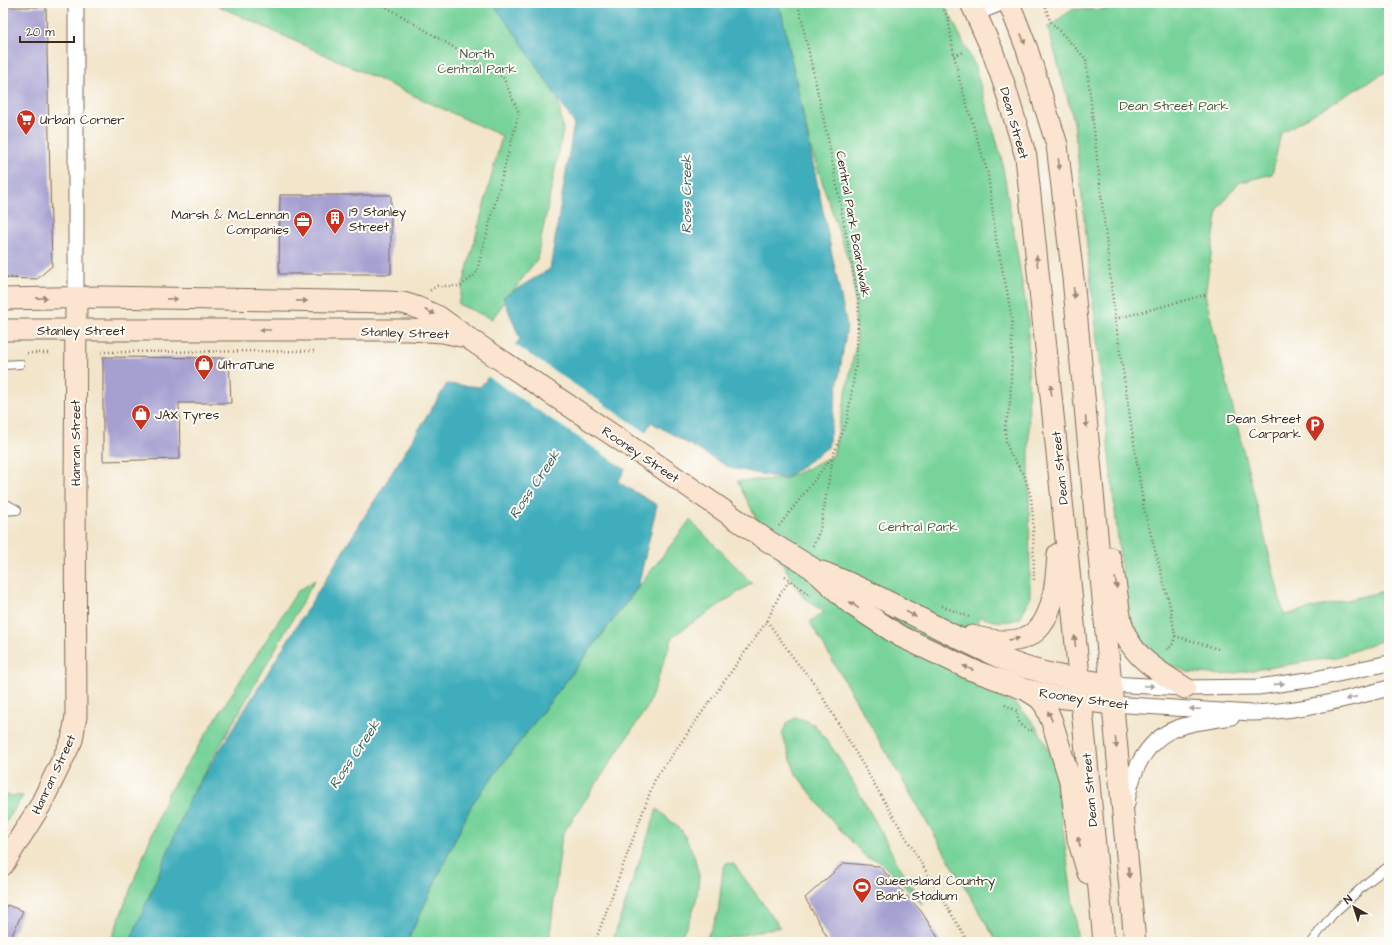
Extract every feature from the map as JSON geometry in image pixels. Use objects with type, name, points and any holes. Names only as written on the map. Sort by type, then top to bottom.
[{"type":"main road","points":[[1009,3],[1027,49],[1057,145],[1073,278],[1135,942]]},
{"type":"main road","name":"Dean Street","points":[[974,8],[997,64],[1026,156],[1060,471],[1104,942]]},
{"type":"main road","name":"Stanley Street","points":[[3,299],[76,298],[403,303],[426,310],[439,317],[471,340]]},
{"type":"main road","name":"Hanran Street","points":[[3,865],[40,806],[72,740],[76,716],[76,298]]},
{"type":"main road","points":[[386,330],[398,321],[399,316],[397,310],[388,302]]},
{"type":"main road","name":"Stanley Street","points":[[3,330],[386,330],[443,332],[471,340]]},
{"type":"main road","name":"Rooney Street","points":[[471,340],[768,541],[812,568],[864,589],[934,626],[1007,660],[1053,674],[1080,689],[1111,694]]},
{"type":"main road","points":[[934,626],[997,641],[1017,640],[1031,634],[1041,626],[1050,611],[1055,590],[1059,544],[1060,471]]},
{"type":"main road","points":[[1095,505],[1115,574],[1121,623],[1128,641],[1142,658],[1185,688]]},
{"type":"main road","name":"Rooney Street","points":[[812,568],[851,604],[900,636],[972,670],[1027,690],[1058,697],[1080,689]]},
{"type":"main road","points":[[1027,690],[1039,698],[1045,705],[1055,731],[1072,784],[1078,839],[1102,919]]},
{"type":"street","name":"Hanran Street","points":[[76,3],[76,298]]},
{"type":"street","points":[[974,8],[1001,3]]},
{"type":"street","name":"Rooney Street","points":[[1111,694],[1185,688],[1258,687],[1315,680],[1389,663]]},
{"type":"street","name":"Rooney Street","points":[[1111,694],[1252,713],[1318,705],[1389,688]]},
{"type":"street","points":[[1125,835],[1127,802],[1130,786],[1142,758],[1162,734],[1179,727],[1252,713]]},
{"type":"lane","points":[[3,365],[20,364]]},
{"type":"lane","points":[[3,502],[17,510],[3,511]]},
{"type":"lane","points":[[1311,942],[1333,914],[1369,881],[1389,866]]},
{"type":"path","points":[[380,3],[503,77],[519,113],[476,274],[461,286],[437,286],[425,293]]},
{"type":"path","name":"Central Park Boardwalk","points":[[778,526],[833,456],[847,421],[856,364],[859,303],[828,139],[798,3]]},
{"type":"path","points":[[940,3],[948,18],[960,82],[988,174],[996,239],[1008,291],[1012,321],[1012,354],[1010,404],[1005,428],[1006,443],[1012,457],[1024,474],[1031,497],[1034,518],[1034,588]]},
{"type":"path","points":[[1044,3],[1050,21],[1086,59],[1115,319],[1144,509],[1171,610],[1175,636],[1172,646],[1161,652]]},
{"type":"path","points":[[954,55],[965,52]]},
{"type":"path","points":[[1115,319],[1205,295]]},
{"type":"path","points":[[813,546],[820,530],[833,456]]},
{"type":"path","points":[[595,942],[656,779],[767,621],[779,596],[790,580]]},
{"type":"path","points":[[767,621],[798,664],[812,680],[968,942]]},
{"type":"path","points":[[1175,636],[1218,649]]},
{"type":"path","points":[[1001,702],[1017,711],[1018,721],[1024,729],[1030,731],[1038,729]]},
{"type":"green space","name":"North Central Park","points":[[212,3],[508,3],[554,74],[563,130],[537,259],[492,319],[458,304],[502,136]]},
{"type":"green space","name":"Central Park","points":[[777,3],[944,3],[974,64],[1001,156],[1028,318],[1030,599],[1020,618],[1000,622],[980,617],[959,677],[993,691],[1012,702],[1032,721],[1050,753],[1054,762],[1078,942],[997,942],[810,622],[824,612],[803,597],[768,541],[737,481],[785,479],[833,456],[857,339],[853,274],[810,146],[782,14]]},
{"type":"green space","name":"Dean Street Park","points":[[1130,3],[1389,3],[1389,70],[1281,133],[1272,174],[1238,183],[1218,209],[1205,295],[1284,615],[1389,590],[1389,638],[1337,657],[1222,675],[1188,672],[1167,664],[1151,651],[1138,634],[1125,606],[1074,122],[1048,27],[1073,9],[1101,10]]},
{"type":"green space","points":[[690,520],[752,583],[673,636],[648,706],[562,835],[549,942],[407,942],[472,804]]},
{"type":"green space","points":[[315,580],[191,796],[130,942],[110,942],[167,795],[297,592]]},
{"type":"green space","points":[[795,718],[802,719],[815,725],[838,756],[894,857],[923,905],[878,860],[867,858],[834,823],[796,774],[782,734],[787,723]]},
{"type":"green space","points":[[3,795],[23,796],[3,827]]},
{"type":"green space","points":[[657,809],[682,831],[694,855],[699,876],[697,896],[692,915],[681,936],[674,942],[612,942]]},
{"type":"green space","points":[[726,863],[734,864],[780,927],[705,942],[718,913],[723,869]]},
{"type":"water","name":"Ross Creek","points":[[492,3],[777,3],[782,14],[847,326],[828,447],[785,479],[730,468],[651,422],[618,482],[657,505],[638,587],[472,804],[407,942],[130,942],[191,796],[447,384],[480,387],[520,339],[503,297],[550,269],[574,123],[514,32]]},
{"type":"pier","points":[[514,344],[647,433],[627,470],[487,376]]},
{"type":"building","name":"Urban Corner","points":[[3,7],[46,7],[52,266],[37,279],[3,278]]},
{"type":"building","name":"19 Stanley Street","points":[[280,195],[391,195],[391,274],[279,274]]},
{"type":"building","name":"JAX Tyres","points":[[103,357],[229,358],[231,403],[179,403],[180,459],[103,461]]},
{"type":"building","name":"Queensland Country Bank Stadium","points":[[844,863],[879,866],[921,911],[941,942],[830,942],[805,898]]},
{"type":"building","points":[[7,905],[23,911],[9,942],[3,942],[3,915]]},
{"type":"place","name":"Urban Corner","points":[[26,136]]},
{"type":"place","name":"19 Stanley Street","points":[[335,235]]},
{"type":"place","name":"Marsh & McLennan Companies","points":[[303,238]]},
{"type":"place","name":"UltraTune","points":[[204,381]]},
{"type":"place","name":"JAX Tyres","points":[[141,431]]},
{"type":"place","name":"Dean Street Carpark","points":[[1315,442]]},
{"type":"place","name":"Queensland Country Bank Stadium","points":[[862,904]]}]
